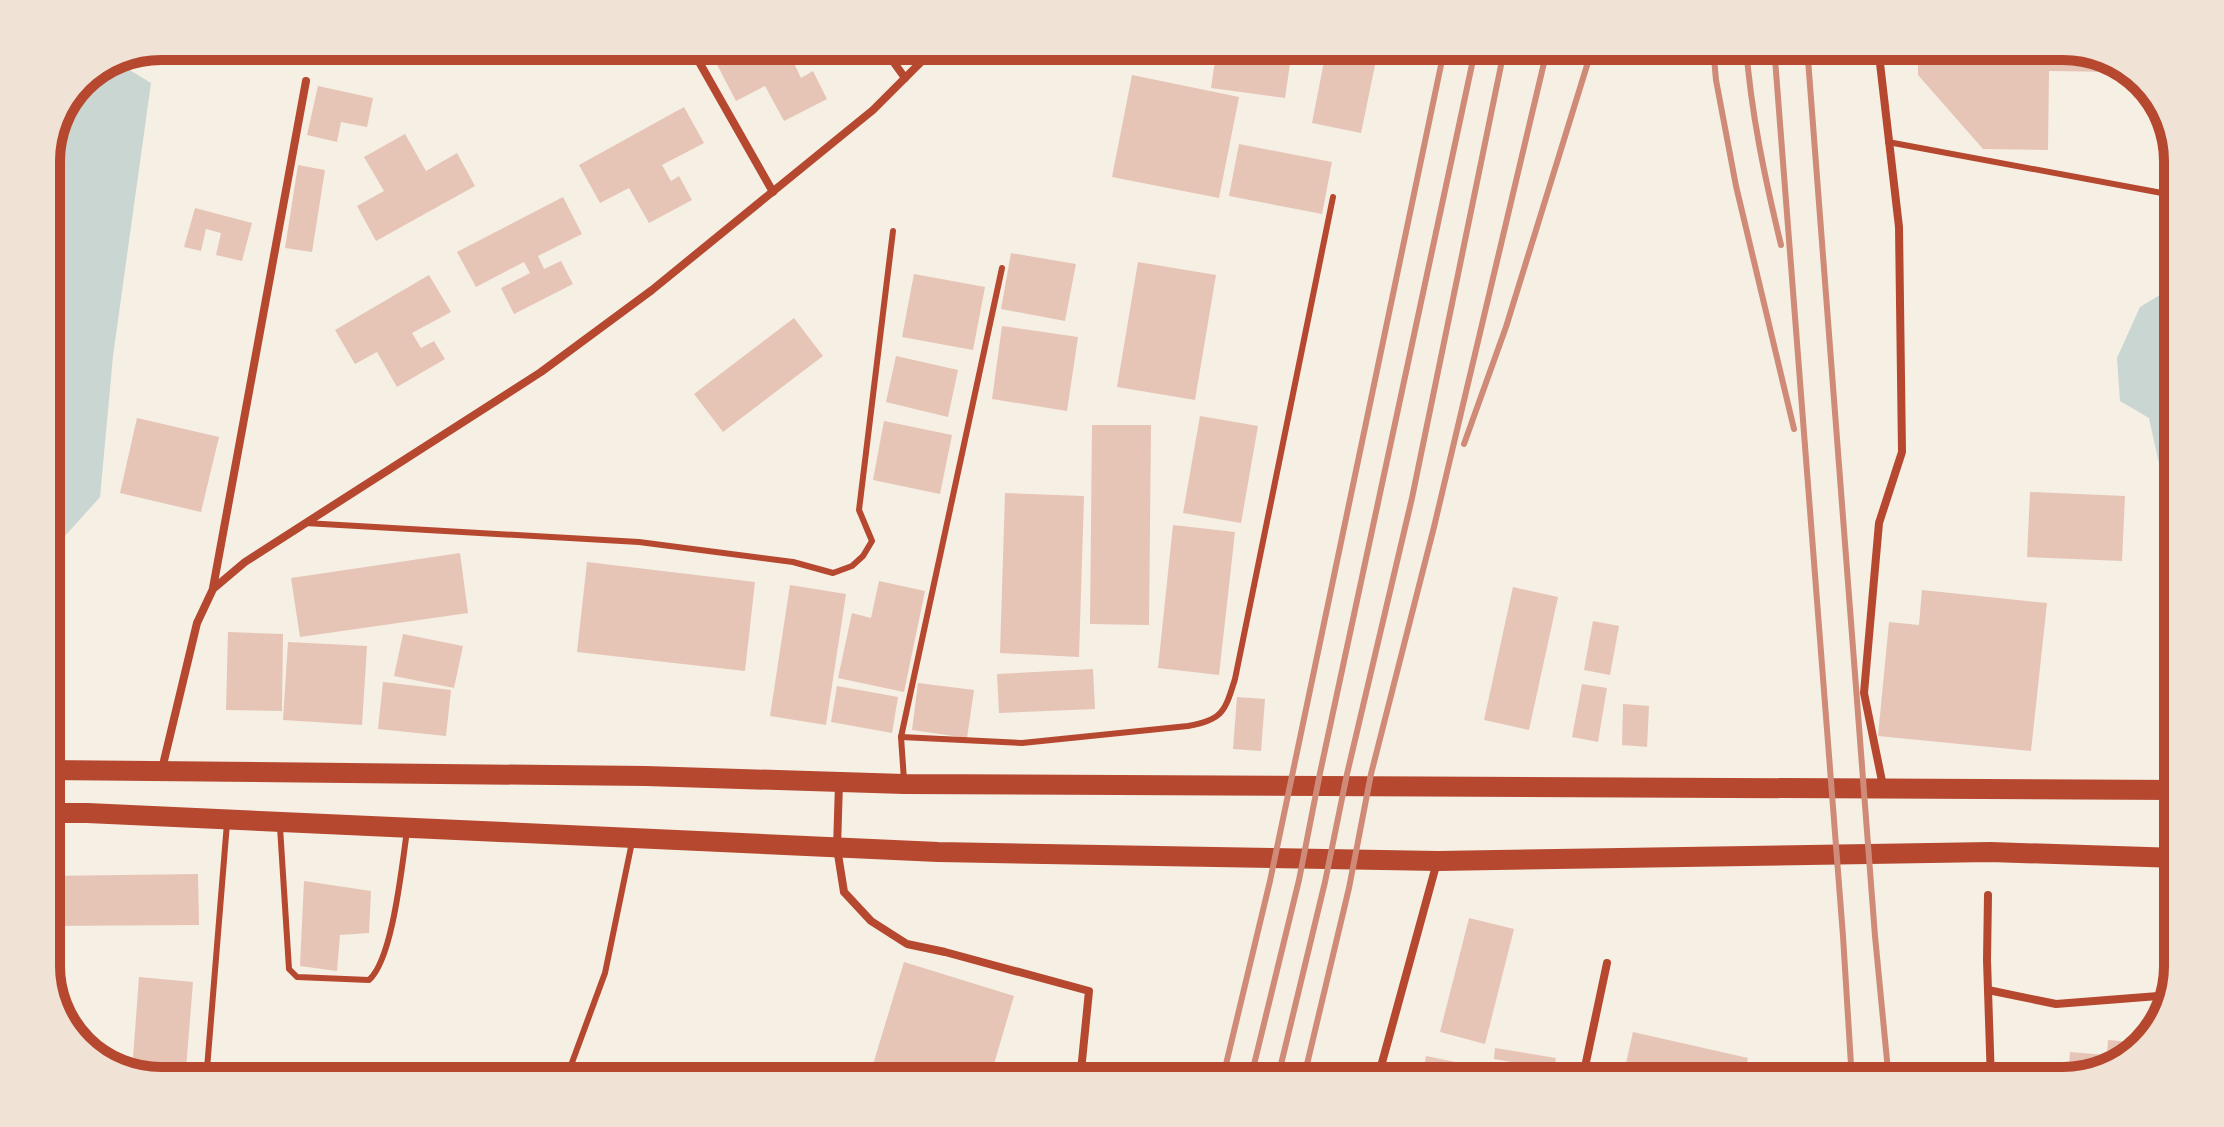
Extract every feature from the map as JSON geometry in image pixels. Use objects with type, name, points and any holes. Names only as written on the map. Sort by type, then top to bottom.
[{"type":"main road","points":[[60,770],[646,776],[904,784],[2164,790]]},
{"type":"main road","points":[[60,813],[953,852],[1438,861],[1990,852],[2164,858]]},
{"type":"street","points":[[698,60],[773,192]]},
{"type":"street","points":[[892,60],[905,78]]},
{"type":"street","points":[[213,589],[245,562],[541,372],[652,290],[873,110],[923,60]]},
{"type":"street","points":[[1879,60],[1899,227],[1902,452],[1879,523],[1864,693],[1883,788]]},
{"type":"street","points":[[162,771],[197,623],[213,589],[306,81]]},
{"type":"street","points":[[839,782],[837,848],[844,892],[871,921],[907,944],[1089,991],[1081,1067]]},
{"type":"street","points":[[1381,1067],[1438,861]]},
{"type":"street","points":[[1988,895],[1991,1067]]},
{"type":"street","points":[[1585,1067],[1607,963]]},
{"type":"street","points":[[1988,990],[2056,1004],[2160,996]]},
{"type":"lane","points":[[1888,142],[2164,193]]},
{"type":"lane","points":[[901,737],[1022,743],[1188,726],[1219,716],[1228,702],[1235,679],[1333,197]]},
{"type":"lane","points":[[305,523],[639,542],[793,562],[833,573],[852,566],[872,541],[859,510],[893,231]]},
{"type":"lane","points":[[904,784],[901,737],[1002,268]]},
{"type":"lane","points":[[207,1067],[227,820]]},
{"type":"lane","points":[[280,822],[289,969],[297,977],[369,980],[375,975],[390,932],[407,827]]},
{"type":"lane","points":[[570,1067],[605,973],[633,838]]},
{"type":"shaded area","points":[[125,67],[151,83],[113,356],[100,497],[60,541],[60,154],[63,135],[77,105],[89,89]]},
{"type":"shaded area","points":[[2164,292],[2164,477],[2149,418],[2120,401],[2117,358],[2140,307]]},
{"type":"building","points":[[715,60],[795,60],[801,78],[813,71],[827,99],[784,121],[765,86],[736,101]]},
{"type":"building","points":[[1215,60],[1291,60],[1285,98],[1211,88]]},
{"type":"building","points":[[1324,60],[1376,60],[1361,133],[1312,123]]},
{"type":"building","points":[[1918,60],[2063,60],[2089,63],[2111,72],[2049,71],[2048,150],[1983,149],[1918,75]]},
{"type":"building","points":[[1132,75],[1239,97],[1219,198],[1112,177]]},
{"type":"building","points":[[318,86],[373,98],[367,127],[341,122],[337,142],[307,135]]},
{"type":"building","points":[[684,107],[704,143],[662,165],[671,181],[679,176],[692,200],[649,223],[629,188],[600,203],[579,165]]},
{"type":"building","points":[[405,134],[426,171],[457,153],[475,186],[376,241],[357,206],[384,191],[364,157]]},
{"type":"building","points":[[1239,144],[1332,162],[1322,214],[1229,196]]},
{"type":"building","points":[[298,165],[325,170],[312,252],[285,248]]},
{"type":"building","points":[[563,197],[582,234],[538,256],[544,269],[561,261],[573,284],[514,314],[501,288],[530,273],[524,262],[476,287],[457,252]]},
{"type":"building","points":[[195,208],[252,223],[242,261],[216,255],[221,233],[206,229],[201,251],[184,247]]},
{"type":"building","points":[[1011,253],[1076,264],[1065,321],[1001,309]]},
{"type":"building","points":[[1138,262],[1216,275],[1195,400],[1117,387]]},
{"type":"building","points":[[914,274],[985,287],[973,350],[902,337]]},
{"type":"building","points":[[429,275],[451,312],[412,333],[421,348],[434,341],[445,359],[397,387],[377,352],[355,364],[335,330]]},
{"type":"building","points":[[794,318],[823,356],[723,432],[694,394]]},
{"type":"building","points":[[1002,326],[1078,337],[1067,411],[992,399]]},
{"type":"building","points":[[896,356],[958,370],[948,417],[886,402]]},
{"type":"building","points":[[1200,416],[1258,426],[1241,523],[1183,513]]},
{"type":"building","points":[[137,418],[219,437],[201,512],[120,493]]},
{"type":"building","points":[[884,421],[952,435],[940,494],[873,480]]},
{"type":"building","points":[[1092,425],[1151,425],[1149,625],[1090,624]]},
{"type":"building","points":[[2030,492],[2125,496],[2122,561],[2027,557]]},
{"type":"building","points":[[1005,493],[1084,496],[1079,657],[1000,653]]},
{"type":"building","points":[[1173,525],[1235,532],[1219,675],[1158,668]]},
{"type":"building","points":[[460,553],[468,613],[300,637],[291,578]]},
{"type":"building","points":[[587,562],[755,582],[745,671],[577,652]]},
{"type":"building","points":[[879,581],[925,591],[904,692],[838,678],[852,613],[871,618]]},
{"type":"building","points":[[790,585],[846,594],[826,725],[770,716]]},
{"type":"building","points":[[1513,587],[1558,597],[1529,730],[1484,720]]},
{"type":"building","points":[[1922,590],[2047,603],[2031,751],[1878,736],[1889,622],[1919,625]]},
{"type":"building","points":[[1593,621],[1619,626],[1610,675],[1584,670]]},
{"type":"building","points":[[228,632],[283,634],[282,711],[226,710]]},
{"type":"building","points":[[403,634],[463,646],[454,688],[394,676]]},
{"type":"building","points":[[288,642],[367,646],[362,725],[283,720]]},
{"type":"building","points":[[1093,669],[1095,709],[999,713],[997,674]]},
{"type":"building","points":[[383,682],[451,690],[446,736],[378,729]]},
{"type":"building","points":[[918,683],[974,690],[967,738],[912,730]]},
{"type":"building","points":[[1582,684],[1607,688],[1598,742],[1572,737]]},
{"type":"building","points":[[837,686],[898,697],[892,733],[831,722]]},
{"type":"building","points":[[1237,697],[1265,699],[1261,751],[1233,749]]},
{"type":"building","points":[[1623,704],[1649,706],[1647,747],[1622,745]]},
{"type":"building","points":[[198,874],[199,925],[60,926],[60,876]]},
{"type":"building","points":[[304,881],[371,891],[369,933],[340,935],[337,971],[300,966]]},
{"type":"building","points":[[1469,918],[1514,929],[1485,1044],[1440,1032]]},
{"type":"building","points":[[904,962],[1014,996],[993,1067],[872,1067]]},
{"type":"building","points":[[139,977],[193,982],[186,1067],[133,1063]]},
{"type":"building","points":[[1633,1032],[1748,1058],[1746,1067],[1625,1067]]},
{"type":"building","points":[[2108,1040],[2130,1042],[2102,1059],[2069,1067],[2070,1052],[2107,1055]]},
{"type":"building","points":[[1495,1048],[1556,1058],[1554,1067],[1510,1067],[1511,1062],[1494,1059]]},
{"type":"building","points":[[1426,1056],[1480,1067],[1424,1067]]},
{"type":"railway","points":[[1225,1067],[1270,881],[1442,60]]},
{"type":"railway","points":[[1253,1067],[1299,880],[1473,60]]},
{"type":"railway","points":[[1280,1067],[1412,498],[1502,60]]},
{"type":"railway","points":[[1306,1067],[1349,888],[1371,774],[1434,527],[1545,60]]},
{"type":"railway","points":[[1464,444],[1506,327],[1589,60]]},
{"type":"railway","points":[[1714,60],[1736,186],[1794,429]]},
{"type":"railway","points":[[1747,60],[1759,146],[1781,245]]},
{"type":"railway","points":[[1775,60],[1851,1067]]},
{"type":"railway","points":[[1808,60],[1888,1067]]}]
